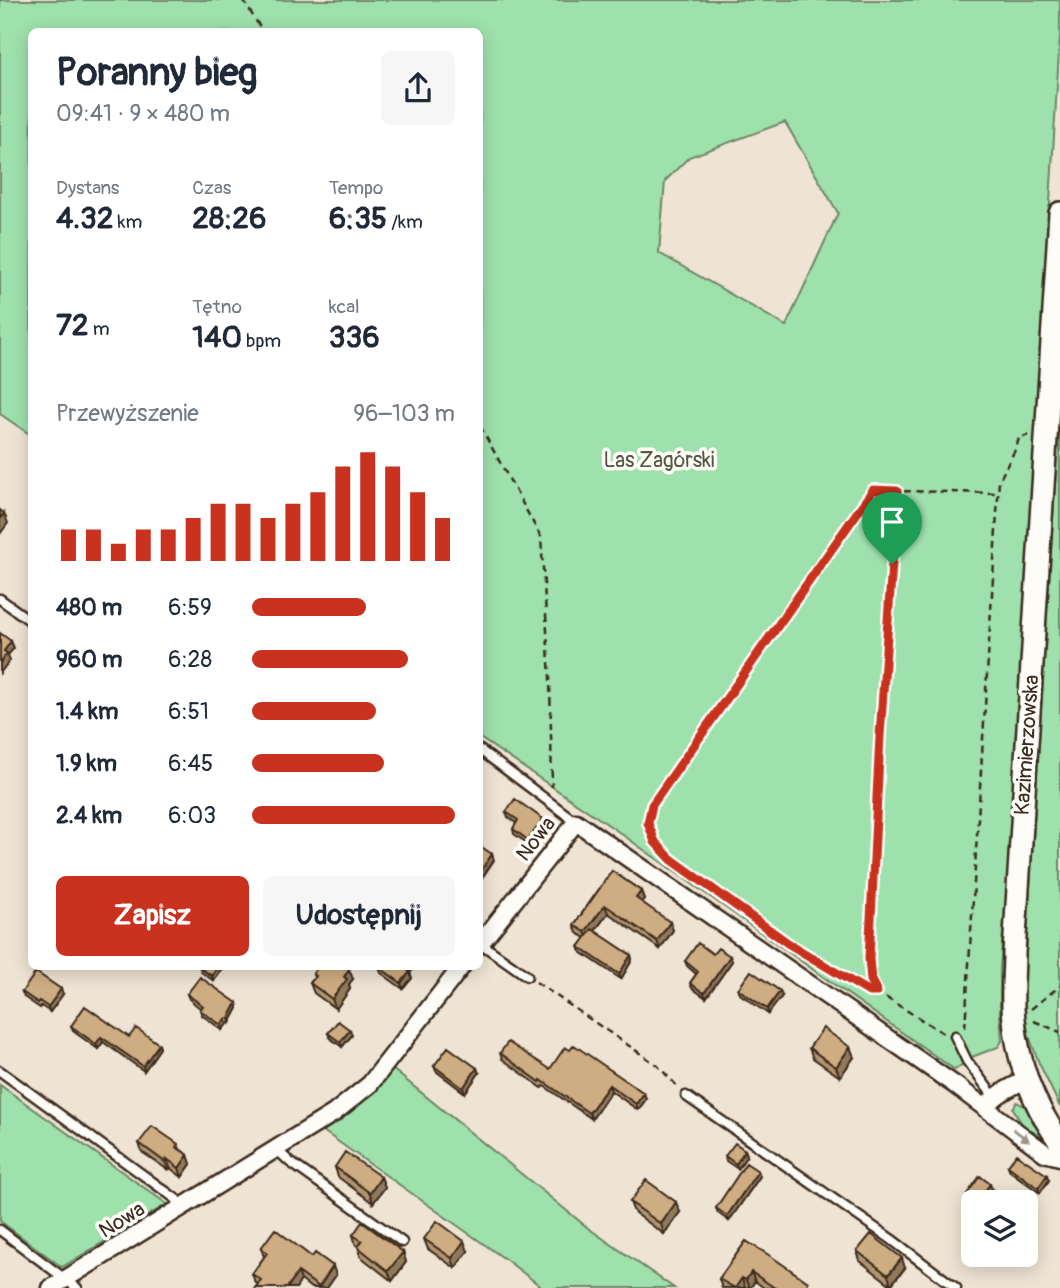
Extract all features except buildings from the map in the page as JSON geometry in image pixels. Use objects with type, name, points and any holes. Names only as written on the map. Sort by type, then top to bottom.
[{"type":"street","name":"Kazimierzowska","points":[[1060,213],[1014,953],[1013,1018],[1027,1079],[1044,1118],[1060,1142]]},
{"type":"street","name":"Nowa","points":[[483,939],[576,822],[955,1085],[990,1103],[1045,1153],[1060,1157]]},
{"type":"street","name":"Nowa","points":[[64,1285],[334,1113],[370,1084],[459,970]]},
{"type":"street","points":[[990,1103],[1027,1079]]},
{"type":"lane","points":[[0,599],[28,619]]},
{"type":"lane","points":[[483,752],[576,822]]},
{"type":"lane","points":[[483,945],[527,976]]},
{"type":"lane","points":[[955,1037],[990,1103]]},
{"type":"lane","points":[[0,1071],[176,1199],[183,1207]]},
{"type":"lane","points":[[686,1096],[891,1239],[956,1288]]},
{"type":"lane","points":[[275,1149],[402,1242]]},
{"type":"lane","points":[[0,1230],[64,1285]]},
{"type":"path","points":[[243,0],[260,28]]},
{"type":"path","points":[[483,431],[541,537],[550,678],[552,804]]},
{"type":"path","points":[[998,494],[873,490],[652,805],[648,823],[655,842],[671,859],[789,944],[869,992],[877,992],[942,1032],[955,1037],[965,1033],[999,481],[1019,438],[1046,435]]},
{"type":"path","points":[[877,992],[871,980],[869,959],[880,736],[897,491]]},
{"type":"path","points":[[527,976],[657,1065],[686,1096]]},
{"type":"path","points":[[1032,1009],[1060,986]]},
{"type":"path","points":[[1035,1022],[1060,1032]]},
{"type":"green space","name":"Las Zagórski","points":[[0,0],[1060,0],[1015,788],[1000,969],[1002,1041],[998,1047],[972,1057],[955,1070],[613,828],[483,740],[483,28],[28,28],[28,433],[0,414]],"holes":[[[785,122],[838,213],[786,326],[659,253],[665,181],[689,157]]]},
{"type":"green space","points":[[1060,404],[1060,1107],[1039,1063],[1022,1017]]},
{"type":"green space","points":[[391,1068],[588,1228],[674,1288],[543,1288],[323,1131],[370,1091]]},
{"type":"green space","points":[[0,1085],[167,1204],[62,1267],[0,1221]]},
{"type":"green space","points":[[1017,1102],[1026,1107],[1046,1141],[1022,1124],[1013,1108]]},
{"type":"route","points":[[873,490],[897,491],[892,564],[869,959],[871,980],[877,992],[869,992],[789,944],[671,859],[655,842],[648,823],[652,805],[873,490]]}]
